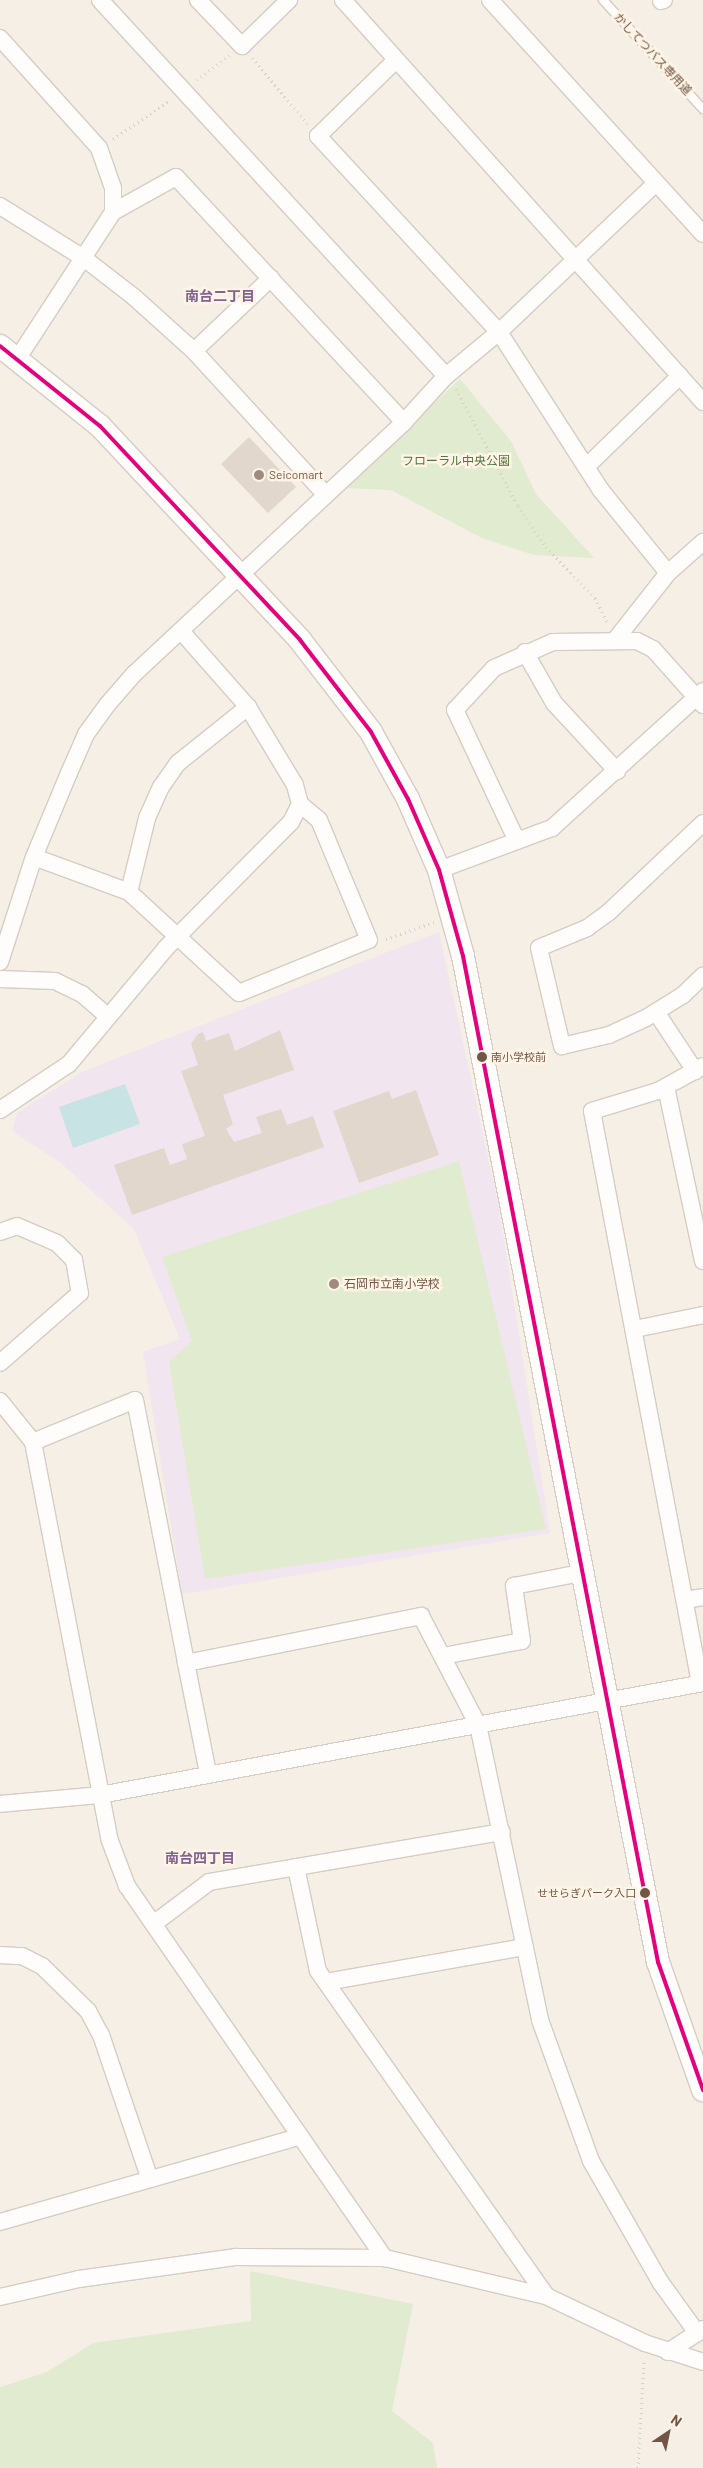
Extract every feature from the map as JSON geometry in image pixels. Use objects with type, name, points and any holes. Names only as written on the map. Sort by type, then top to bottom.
[{"type":"street","points":[[100,0],[446,376]]},
{"type":"street","points":[[198,0],[242,46],[290,0]]},
{"type":"street","points":[[343,0],[703,402]]},
{"type":"street","points":[[490,0],[655,184],[703,234]]},
{"type":"street","points":[[0,38],[99,148],[113,188],[114,212]]},
{"type":"street","points":[[396,60],[318,136],[500,332],[586,467],[668,573]]},
{"type":"street","points":[[404,422],[176,177],[114,212],[85,259],[9,352],[100,426],[300,640],[371,732],[408,799],[439,870],[453,914],[580,1573],[658,1962],[703,2090]]},
{"type":"street","points":[[0,962],[34,857],[86,734],[134,674],[404,422],[446,376],[500,332],[655,184]]},
{"type":"street","points":[[0,206],[85,259],[194,351],[326,495]]},
{"type":"street","points":[[194,351],[271,278]]},
{"type":"street","points":[[586,467],[680,376]]},
{"type":"street","points":[[616,639],[668,573],[703,542]]},
{"type":"street","points":[[34,857],[129,892],[239,993],[369,940],[319,820],[300,804],[294,785],[248,707],[181,631]]},
{"type":"street","points":[[439,870],[552,828],[701,698],[653,649],[616,639],[552,642],[525,652],[494,668],[455,710],[517,841]]},
{"type":"street","points":[[525,652],[554,703],[617,771]]},
{"type":"street","points":[[129,892],[147,818],[160,787],[178,763],[248,707]]},
{"type":"street","points":[[0,1110],[68,1064],[106,1015],[177,938],[292,822],[300,804]]},
{"type":"street","points":[[703,823],[602,917],[540,948],[562,1046],[609,1035],[656,1012],[703,976]]},
{"type":"street","points":[[0,978],[56,981],[82,994],[106,1015]]},
{"type":"street","points":[[0,1804],[100,1795],[208,1773],[701,1683],[592,1111],[666,1087],[699,1068],[656,1012]]},
{"type":"street","points":[[666,1087],[703,1261]]},
{"type":"street","points":[[0,1232],[17,1226],[57,1243],[74,1260],[80,1293],[0,1363]]},
{"type":"street","points":[[635,1329],[703,1315]]},
{"type":"street","points":[[32,1442],[135,1400],[208,1773]]},
{"type":"street","points":[[0,1401],[32,1442],[100,1795],[110,1840],[127,1886],[156,1922],[298,2138],[385,2258]]},
{"type":"street","points":[[443,1656],[522,1642],[514,1586],[580,1573]]},
{"type":"street","points":[[685,1600],[703,1597]]},
{"type":"street","points":[[186,1662],[421,1616],[478,1725],[540,2020],[591,2161],[661,2283],[700,2331],[668,2352]]},
{"type":"street","points":[[156,1922],[209,1882],[502,1832]]},
{"type":"street","points":[[296,1867],[318,1971],[546,2296]]},
{"type":"street","points":[[326,1982],[525,1947]]},
{"type":"street","points":[[0,1955],[22,1956],[42,1966],[88,2011],[149,2177]]},
{"type":"street","points":[[0,2222],[149,2177],[298,2138]]},
{"type":"street","points":[[0,2297],[79,2280],[236,2258],[385,2258],[546,2296],[645,2343],[703,2362]]},
{"type":"lane","name":"かしてつバス専用道","points":[[603,0],[703,108]]},
{"type":"path","points":[[242,46],[318,136]]},
{"type":"path","points":[[446,376],[471,412],[518,506],[546,547],[595,598],[616,639]]},
{"type":"path","points":[[369,940],[380,942],[453,914]]},
{"type":"path","points":[[638,2468],[645,2343]]},
{"type":"shaded area","name":"石岡市立南小学校","points":[[439,932],[499,1208],[550,1533],[182,1594],[143,1352],[180,1339],[134,1229],[61,1163],[12,1131],[17,1113],[82,1072]]},
{"type":"green space","name":"フローラル中央公園","points":[[460,379],[511,441],[536,494],[594,558],[534,555],[482,538],[391,490],[343,488]]},
{"type":"green space","points":[[459,1161],[546,1529],[205,1579],[169,1362],[192,1341],[162,1257]]},
{"type":"green space","points":[[250,2271],[413,2304],[392,2411],[433,2443],[437,2468],[0,2468],[0,2387],[47,2372],[93,2343],[251,2321]]},
{"type":"water","points":[[125,1084],[140,1124],[73,1148],[59,1107]]},
{"type":"building","name":"Seicomart","points":[[249,437],[296,487],[268,513],[221,464]]},
{"type":"building","points":[[280,1030],[294,1070],[223,1095],[233,1124],[226,1129],[234,1142],[262,1133],[256,1117],[281,1109],[287,1125],[313,1116],[324,1147],[132,1215],[114,1165],[164,1148],[170,1165],[187,1159],[182,1144],[205,1136],[181,1071],[198,1065],[191,1044],[198,1034],[203,1032],[206,1041],[229,1033],[235,1051]]},
{"type":"building","points":[[416,1090],[439,1155],[359,1183],[333,1111],[389,1091],[392,1099]]},
{"type":"transit line","points":[[0,346],[100,426],[300,640],[371,732],[408,799],[439,870],[463,956],[658,1962],[703,2090]]},
{"type":"place","name":"Seicomart","points":[[259,475]]},
{"type":"place","name":"南小学校前","points":[[482,1057]]},
{"type":"place","name":"石岡市立南小学校","points":[[334,1284]]},
{"type":"place","name":"せせらぎパーク入口","points":[[645,1893]]},
{"type":"district","name":"南台二丁目","points":[[220,296]]},
{"type":"district","name":"南台四丁目","points":[[200,1858]]}]
